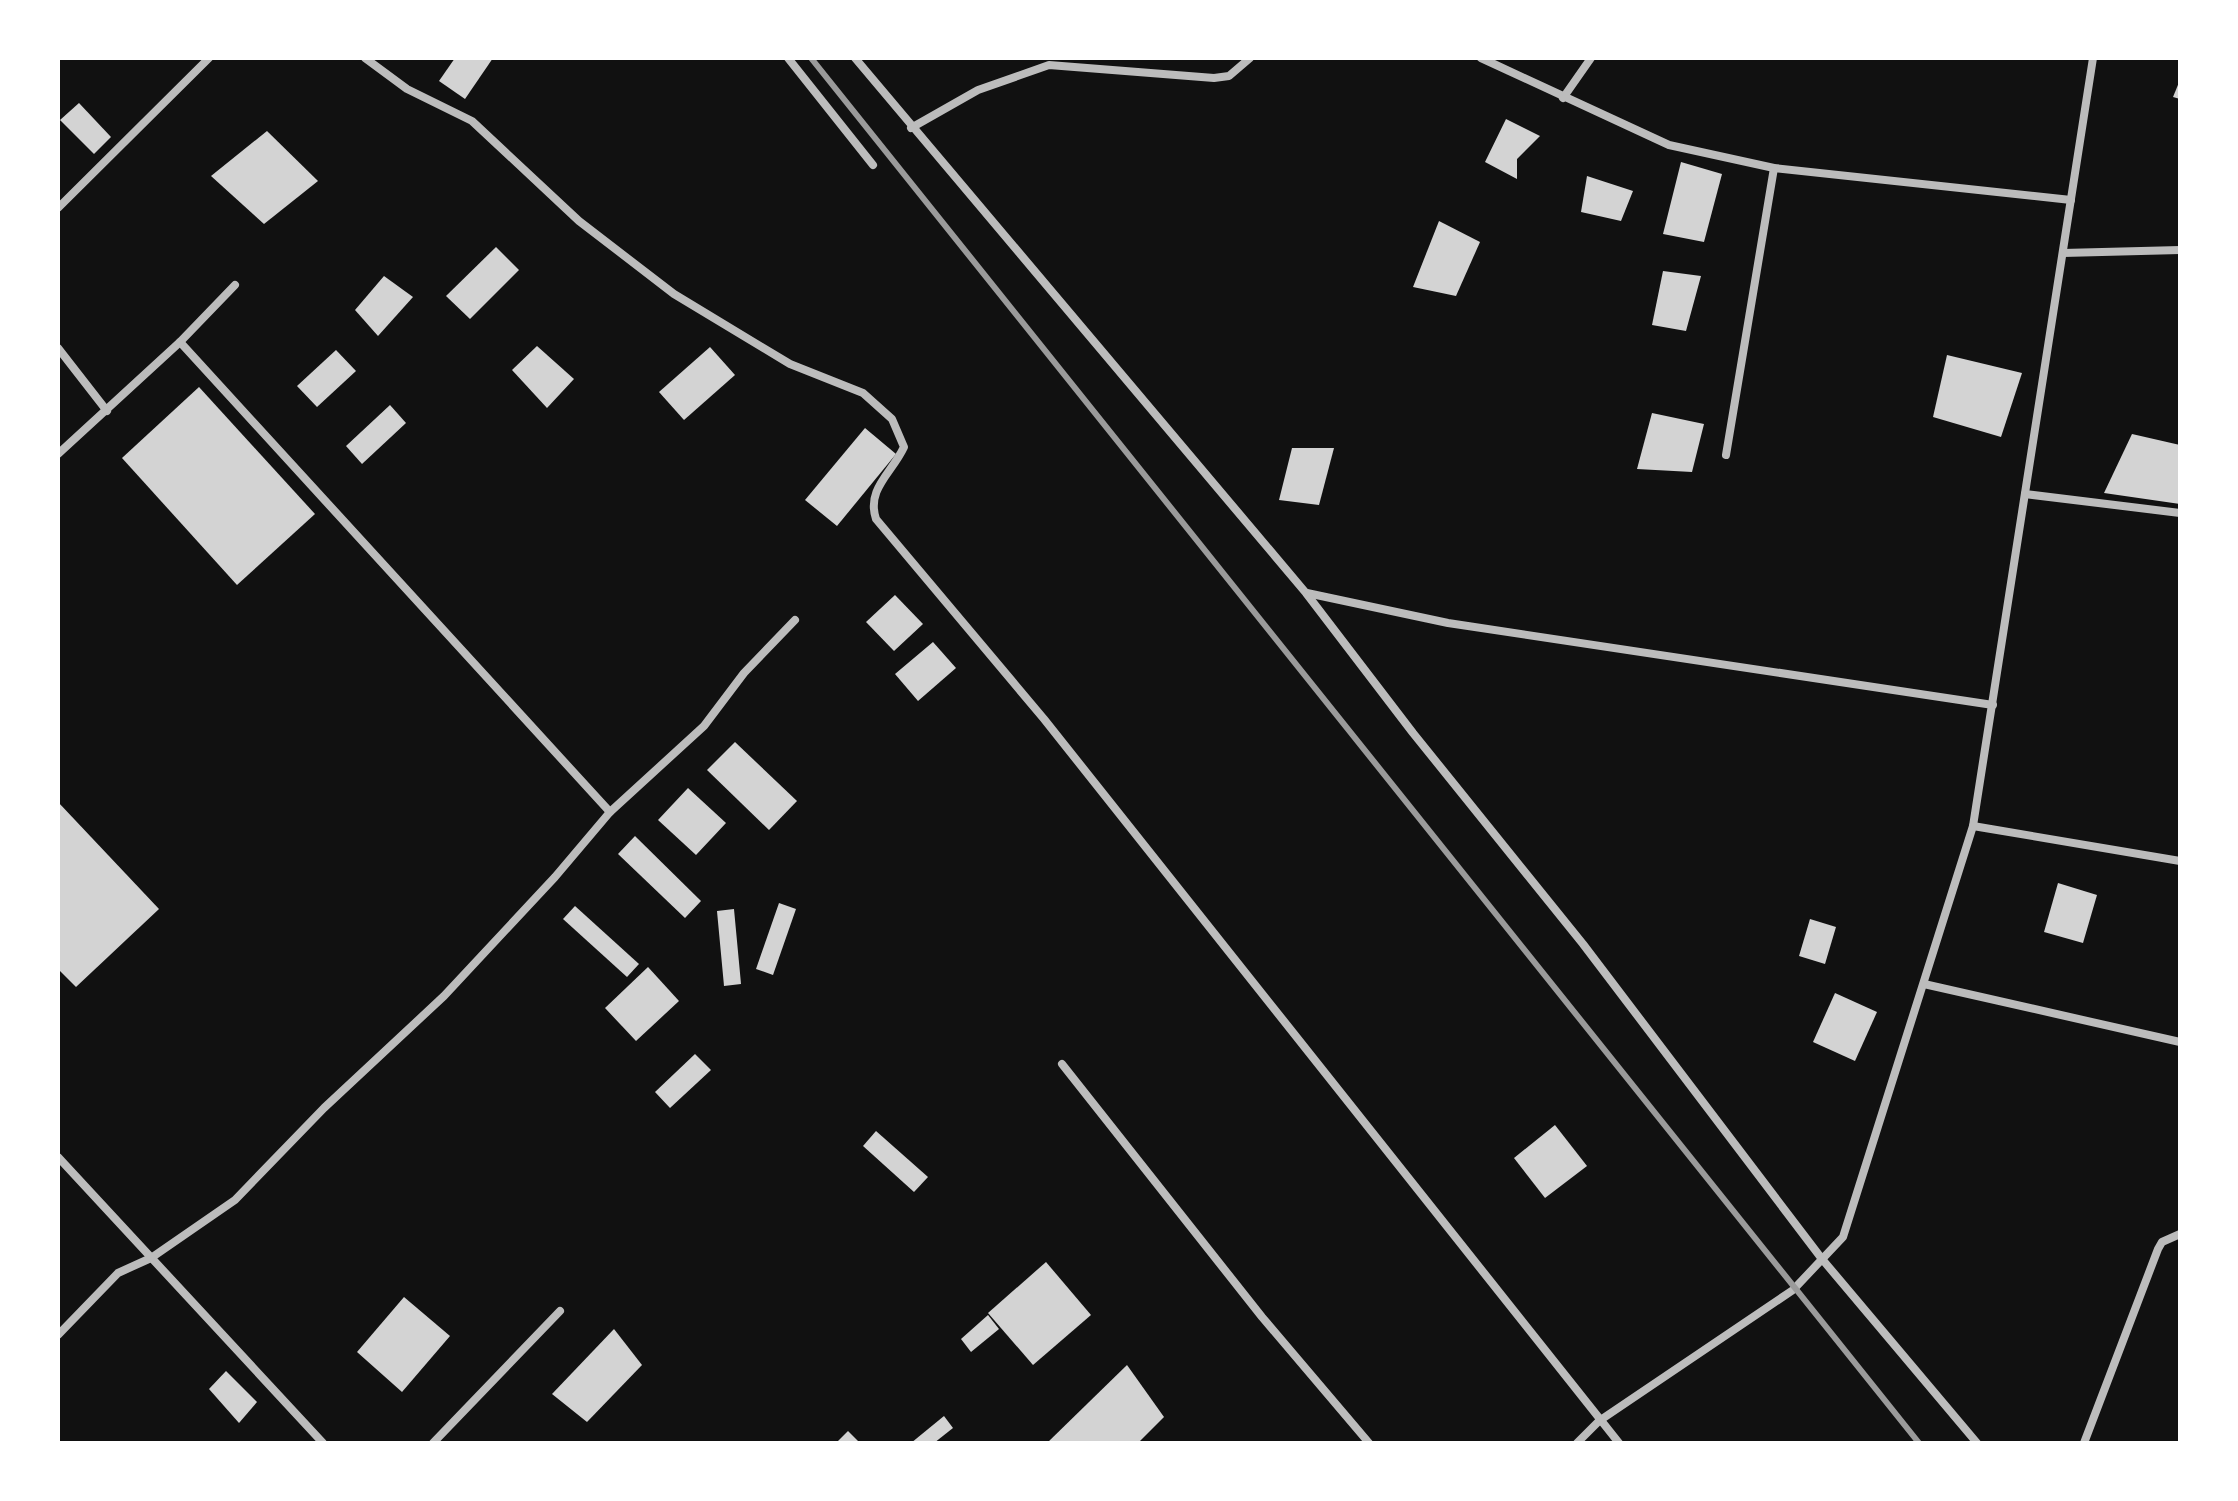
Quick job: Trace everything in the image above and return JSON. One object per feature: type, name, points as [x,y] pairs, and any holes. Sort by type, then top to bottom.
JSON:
[{"type":"street","points":[[58,208],[209,58]]},
{"type":"street","points":[[365,58],[407,89],[472,121],[579,221],[674,294],[777,357],[863,393],[892,419],[904,447],[875,491],[871,504],[876,519],[1044,719],[1619,1443]]},
{"type":"street","points":[[788,58],[873,165]]},
{"type":"street","points":[[855,58],[1306,593],[1413,733],[1583,944],[1822,1259],[1977,1443]]},
{"type":"street","points":[[911,128],[978,90],[1049,65],[1214,78],[1229,76],[1250,58]]},
{"type":"street","points":[[1481,58],[1669,145],[1774,168],[2071,200]]},
{"type":"street","points":[[1563,98],[1591,58]]},
{"type":"street","points":[[1577,1443],[1599,1421],[1793,1290],[1843,1237],[1973,826],[2093,58]]},
{"type":"street","points":[[1726,455],[1774,168]]},
{"type":"street","points":[[2063,253],[2180,250]]},
{"type":"street","points":[[58,454],[180,342],[235,285]]},
{"type":"street","points":[[180,342],[610,812]]},
{"type":"street","points":[[58,348],[107,411]]},
{"type":"street","points":[[2025,494],[2180,513]]},
{"type":"street","points":[[1306,593],[1448,623],[1993,705]]},
{"type":"street","points":[[58,1335],[118,1273],[151,1258],[235,1200],[324,1108],[465,974],[610,812],[704,726],[744,673],[795,620]]},
{"type":"street","points":[[1973,826],[2180,861]]},
{"type":"street","points":[[1924,984],[2180,1042]]},
{"type":"street","points":[[1062,1064],[1232,1281],[1369,1443]]},
{"type":"street","points":[[58,1157],[323,1443]]},
{"type":"street","points":[[2084,1443],[2158,1249],[2162,1242],[2180,1234]]},
{"type":"street","points":[[433,1443],[560,1311]]},
{"type":"building","points":[[455,58],[493,58],[465,99],[439,81]]},
{"type":"building","points":[[2180,80],[2180,99],[2173,97]]},
{"type":"building","points":[[79,103],[111,137],[94,154],[60,120]]},
{"type":"building","points":[[1506,119],[1540,136],[1517,159],[1517,179],[1485,162]]},
{"type":"building","points":[[267,131],[318,181],[264,224],[211,176]]},
{"type":"building","points":[[1681,162],[1722,174],[1704,242],[1663,234]]},
{"type":"building","points":[[1587,176],[1633,191],[1621,221],[1581,212]]},
{"type":"building","points":[[1439,221],[1480,242],[1456,296],[1413,287]]},
{"type":"building","points":[[496,247],[519,270],[470,319],[446,296]]},
{"type":"building","points":[[1663,271],[1701,276],[1686,331],[1652,325]]},
{"type":"building","points":[[384,276],[413,297],[378,336],[355,310]]},
{"type":"building","points":[[537,346],[574,379],[547,408],[512,370]]},
{"type":"building","points":[[710,347],[735,375],[684,420],[659,392]]},
{"type":"building","points":[[336,350],[356,371],[317,407],[297,386]]},
{"type":"building","points":[[1947,355],[2022,373],[2001,437],[1933,417]]},
{"type":"building","points":[[199,387],[315,514],[237,585],[122,458]]},
{"type":"building","points":[[390,405],[406,423],[362,464],[346,446]]},
{"type":"building","points":[[1652,413],[1704,424],[1692,472],[1637,469]]},
{"type":"building","points":[[865,428],[896,454],[837,526],[805,500]]},
{"type":"building","points":[[2132,434],[2180,445],[2180,504],[2104,493]]},
{"type":"building","points":[[1292,448],[1334,448],[1319,505],[1279,500]]},
{"type":"building","points":[[895,595],[923,624],[894,651],[866,622]]},
{"type":"building","points":[[933,642],[956,668],[918,701],[895,674]]},
{"type":"building","points":[[735,742],[797,801],[769,830],[707,770]]},
{"type":"building","points":[[688,788],[726,823],[696,855],[658,820]]},
{"type":"building","points":[[58,802],[159,909],[76,987],[58,969]]},
{"type":"building","points":[[635,836],[701,901],[685,918],[618,854]]},
{"type":"building","points":[[2058,883],[2097,895],[2083,943],[2044,932]]},
{"type":"building","points":[[779,903],[796,909],[773,975],[756,969]]},
{"type":"building","points":[[575,906],[639,964],[627,977],[563,919]]},
{"type":"building","points":[[734,909],[741,984],[724,986],[717,911]]},
{"type":"building","points":[[1810,919],[1836,927],[1825,964],[1799,956]]},
{"type":"building","points":[[648,967],[679,1001],[636,1041],[605,1008]]},
{"type":"building","points":[[1835,993],[1877,1012],[1855,1061],[1813,1042]]},
{"type":"building","points":[[695,1054],[711,1070],[670,1108],[655,1092]]},
{"type":"building","points":[[1555,1125],[1587,1166],[1545,1198],[1514,1158]]},
{"type":"building","points":[[876,1131],[928,1177],[914,1192],[863,1146]]},
{"type":"building","points":[[1046,1262],[1091,1315],[1033,1365],[988,1313]]},
{"type":"building","points":[[404,1297],[450,1336],[402,1392],[357,1352]]},
{"type":"building","points":[[988,1315],[999,1329],[971,1352],[961,1339]]},
{"type":"building","points":[[614,1329],[642,1365],[587,1422],[552,1394]]},
{"type":"building","points":[[1127,1365],[1164,1417],[1138,1443],[1047,1443]]},
{"type":"building","points":[[226,1371],[257,1402],[239,1423],[209,1389]]},
{"type":"building","points":[[944,1416],[953,1428],[934,1443],[911,1443]]},
{"type":"building","points":[[848,1431],[860,1443],[836,1443]]},
{"type":"railway","points":[[811,58],[1919,1443]]}]
